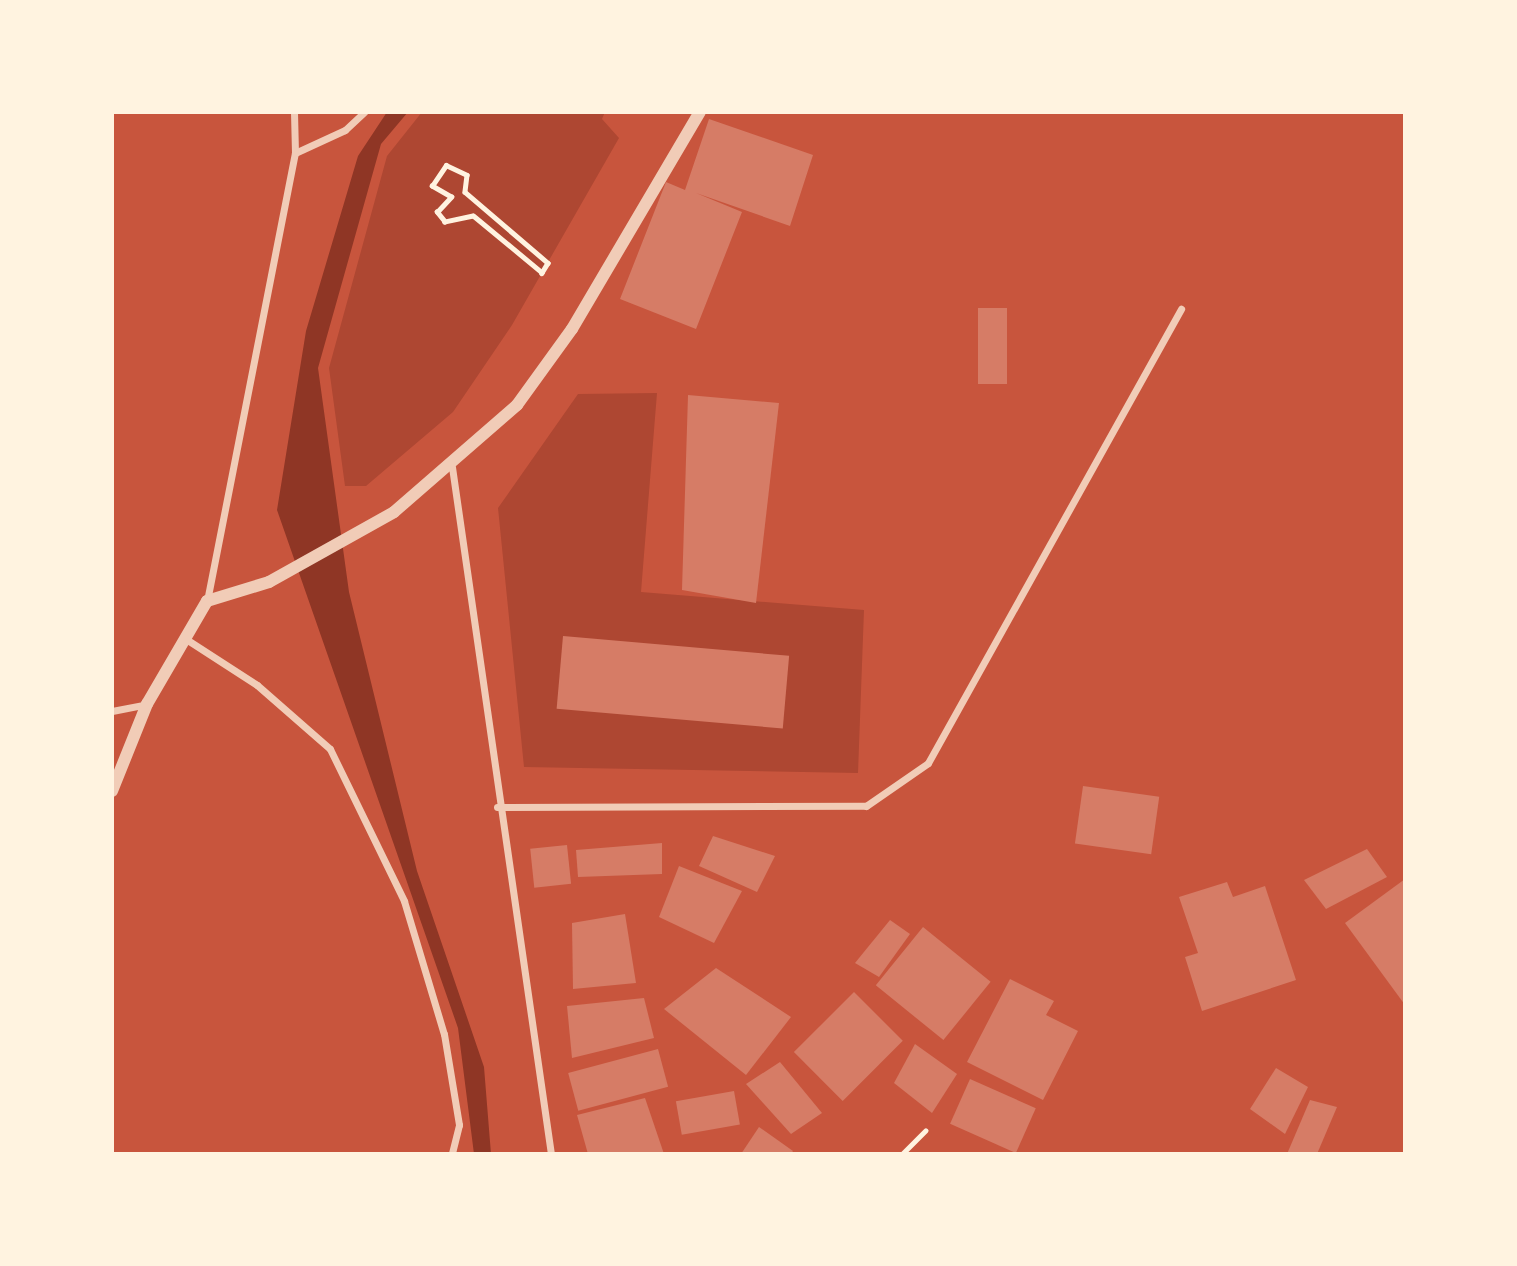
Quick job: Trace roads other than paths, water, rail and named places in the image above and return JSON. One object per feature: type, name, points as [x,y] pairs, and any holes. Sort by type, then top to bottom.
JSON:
[{"type":"street","points":[[112,791],[147,704],[189,641],[207,601],[295,153],[294,112]]},
{"type":"street","points":[[295,153],[345,130],[364,112]]},
{"type":"street","points":[[207,601],[269,582],[394,512],[452,467],[517,405],[572,329],[700,112]]},
{"type":"street","points":[[497,807],[866,806],[928,763],[1181,309]]},
{"type":"street","points":[[452,467],[497,807],[551,1154]]},
{"type":"street","points":[[189,641],[257,685],[330,749],[408,915],[444,1034],[459,1125],[452,1154]]},
{"type":"street","points":[[112,711],[147,704]]}]
